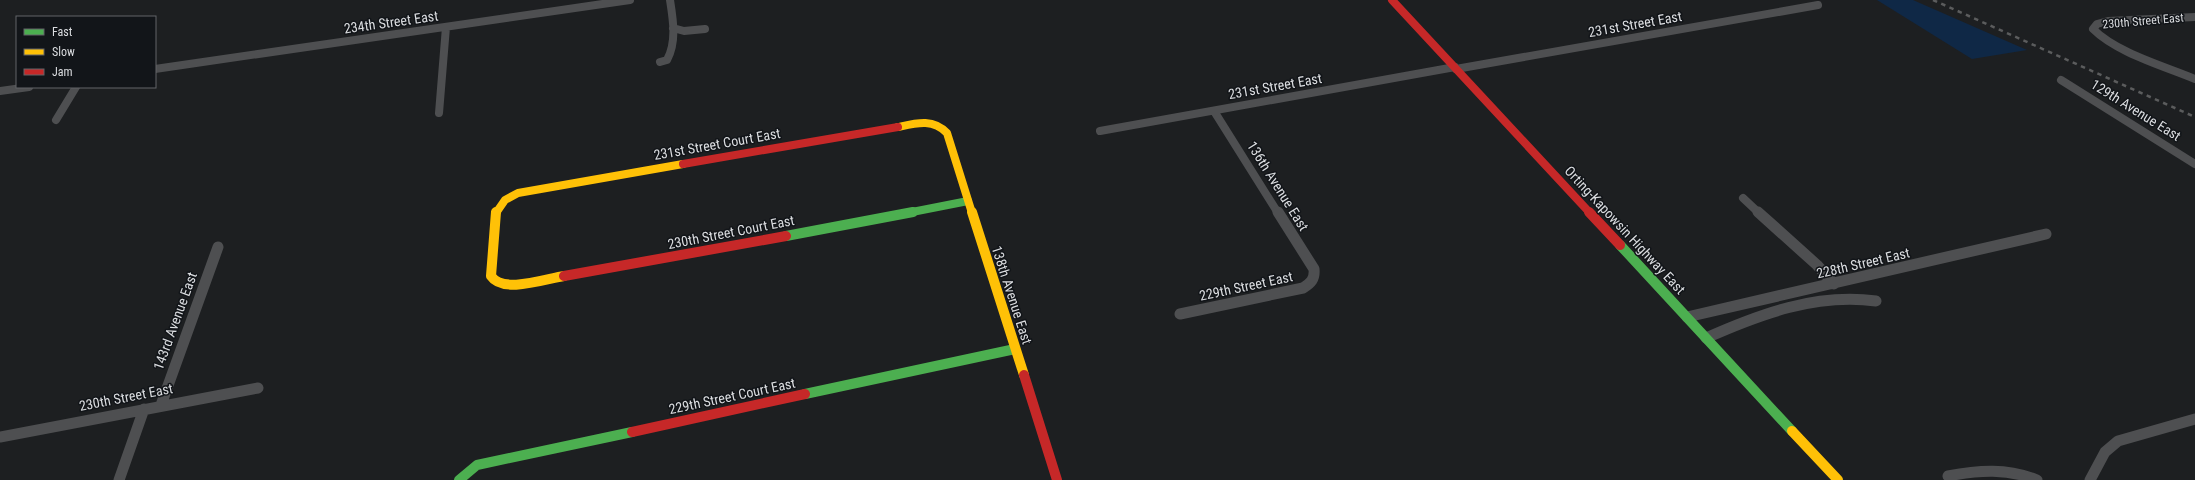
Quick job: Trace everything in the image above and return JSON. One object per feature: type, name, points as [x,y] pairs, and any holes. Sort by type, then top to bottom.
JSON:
[{"type":"street","name":"234th Street East","points":[[156,69],[630,0]]},
{"type":"street","points":[[660,62],[669,58],[672,51],[673,28],[670,0]]},
{"type":"street","name":"Orting-Kapowsin Highway East","points":[[1392,0],[1838,480]]},
{"type":"street","name":"231st Street East","points":[[1100,131],[1818,5]]},
{"type":"street","name":"230th Street East","points":[[2195,17],[2108,22],[2097,24],[2093,29],[2100,36],[2116,45],[2195,79]]},
{"type":"street","points":[[439,113],[446,27]]},
{"type":"street","points":[[673,28],[684,31],[705,29]]},
{"type":"street","name":"129th Avenue East","points":[[2061,80],[2195,164]]},
{"type":"street","points":[[0,91],[22,88]]},
{"type":"street","points":[[56,120],[75,88]]},
{"type":"street","name":"136th Avenue East","points":[[1214,111],[1314,269],[1314,278]]},
{"type":"street","name":"231st Street Court East","points":[[499,285],[494,282],[491,276],[496,211],[505,200],[518,193],[928,122],[934,123]]},
{"type":"street","name":"138th Avenue East","points":[[934,123],[944,128],[947,133],[1057,480]]},
{"type":"street","points":[[1743,198],[1817,265],[1834,284]]},
{"type":"street","name":"230th Street Court East","points":[[499,285],[520,284],[671,258],[968,201]]},
{"type":"street","name":"228th Street East","points":[[1687,317],[2046,234]]},
{"type":"street","name":"143rd Avenue East","points":[[161,405],[218,247]]},
{"type":"street","name":"229th Street East","points":[[1180,314],[1303,288],[1314,278]]},
{"type":"street","points":[[1706,338],[1755,317],[1813,302],[1850,297],[1876,301]]},
{"type":"street","name":"229th Street Court East","points":[[459,480],[477,465],[1015,349]]},
{"type":"street","name":"230th Street East","points":[[0,437],[161,405],[258,388]]},
{"type":"street","points":[[119,480],[144,409]]},
{"type":"street","points":[[2090,480],[2105,452],[2118,441],[2195,419]]},
{"type":"street","points":[[1948,476],[1989,470],[2004,470],[2017,472],[2037,480]]},
{"type":"shaded area","points":[[1877,0],[1913,0],[2027,50],[1972,59]]},
{"type":"railway","points":[[1933,0],[2195,117]]},
{"type":"traffic: fast","points":[[786,236],[968,201]]},
{"type":"traffic: fast","points":[[1620,245],[1792,431]]},
{"type":"traffic: fast","points":[[805,394],[1015,349]]},
{"type":"traffic: fast","points":[[459,480],[477,465],[632,432]]},
{"type":"traffic: slow","points":[[898,127],[924,122],[937,124],[947,133],[1024,375]]},
{"type":"traffic: slow","points":[[564,276],[508,286],[494,280],[491,276],[496,211],[505,200],[518,193],[683,164]]},
{"type":"traffic: slow","points":[[1792,431],[1838,480]]},
{"type":"traffic: jam","points":[[1392,0],[1620,245]]},
{"type":"traffic: jam","points":[[683,164],[898,127]]},
{"type":"traffic: jam","points":[[564,276],[786,236]]},
{"type":"traffic: jam","points":[[1024,375],[1057,480]]},
{"type":"traffic: jam","points":[[632,432],[805,394]]}]
